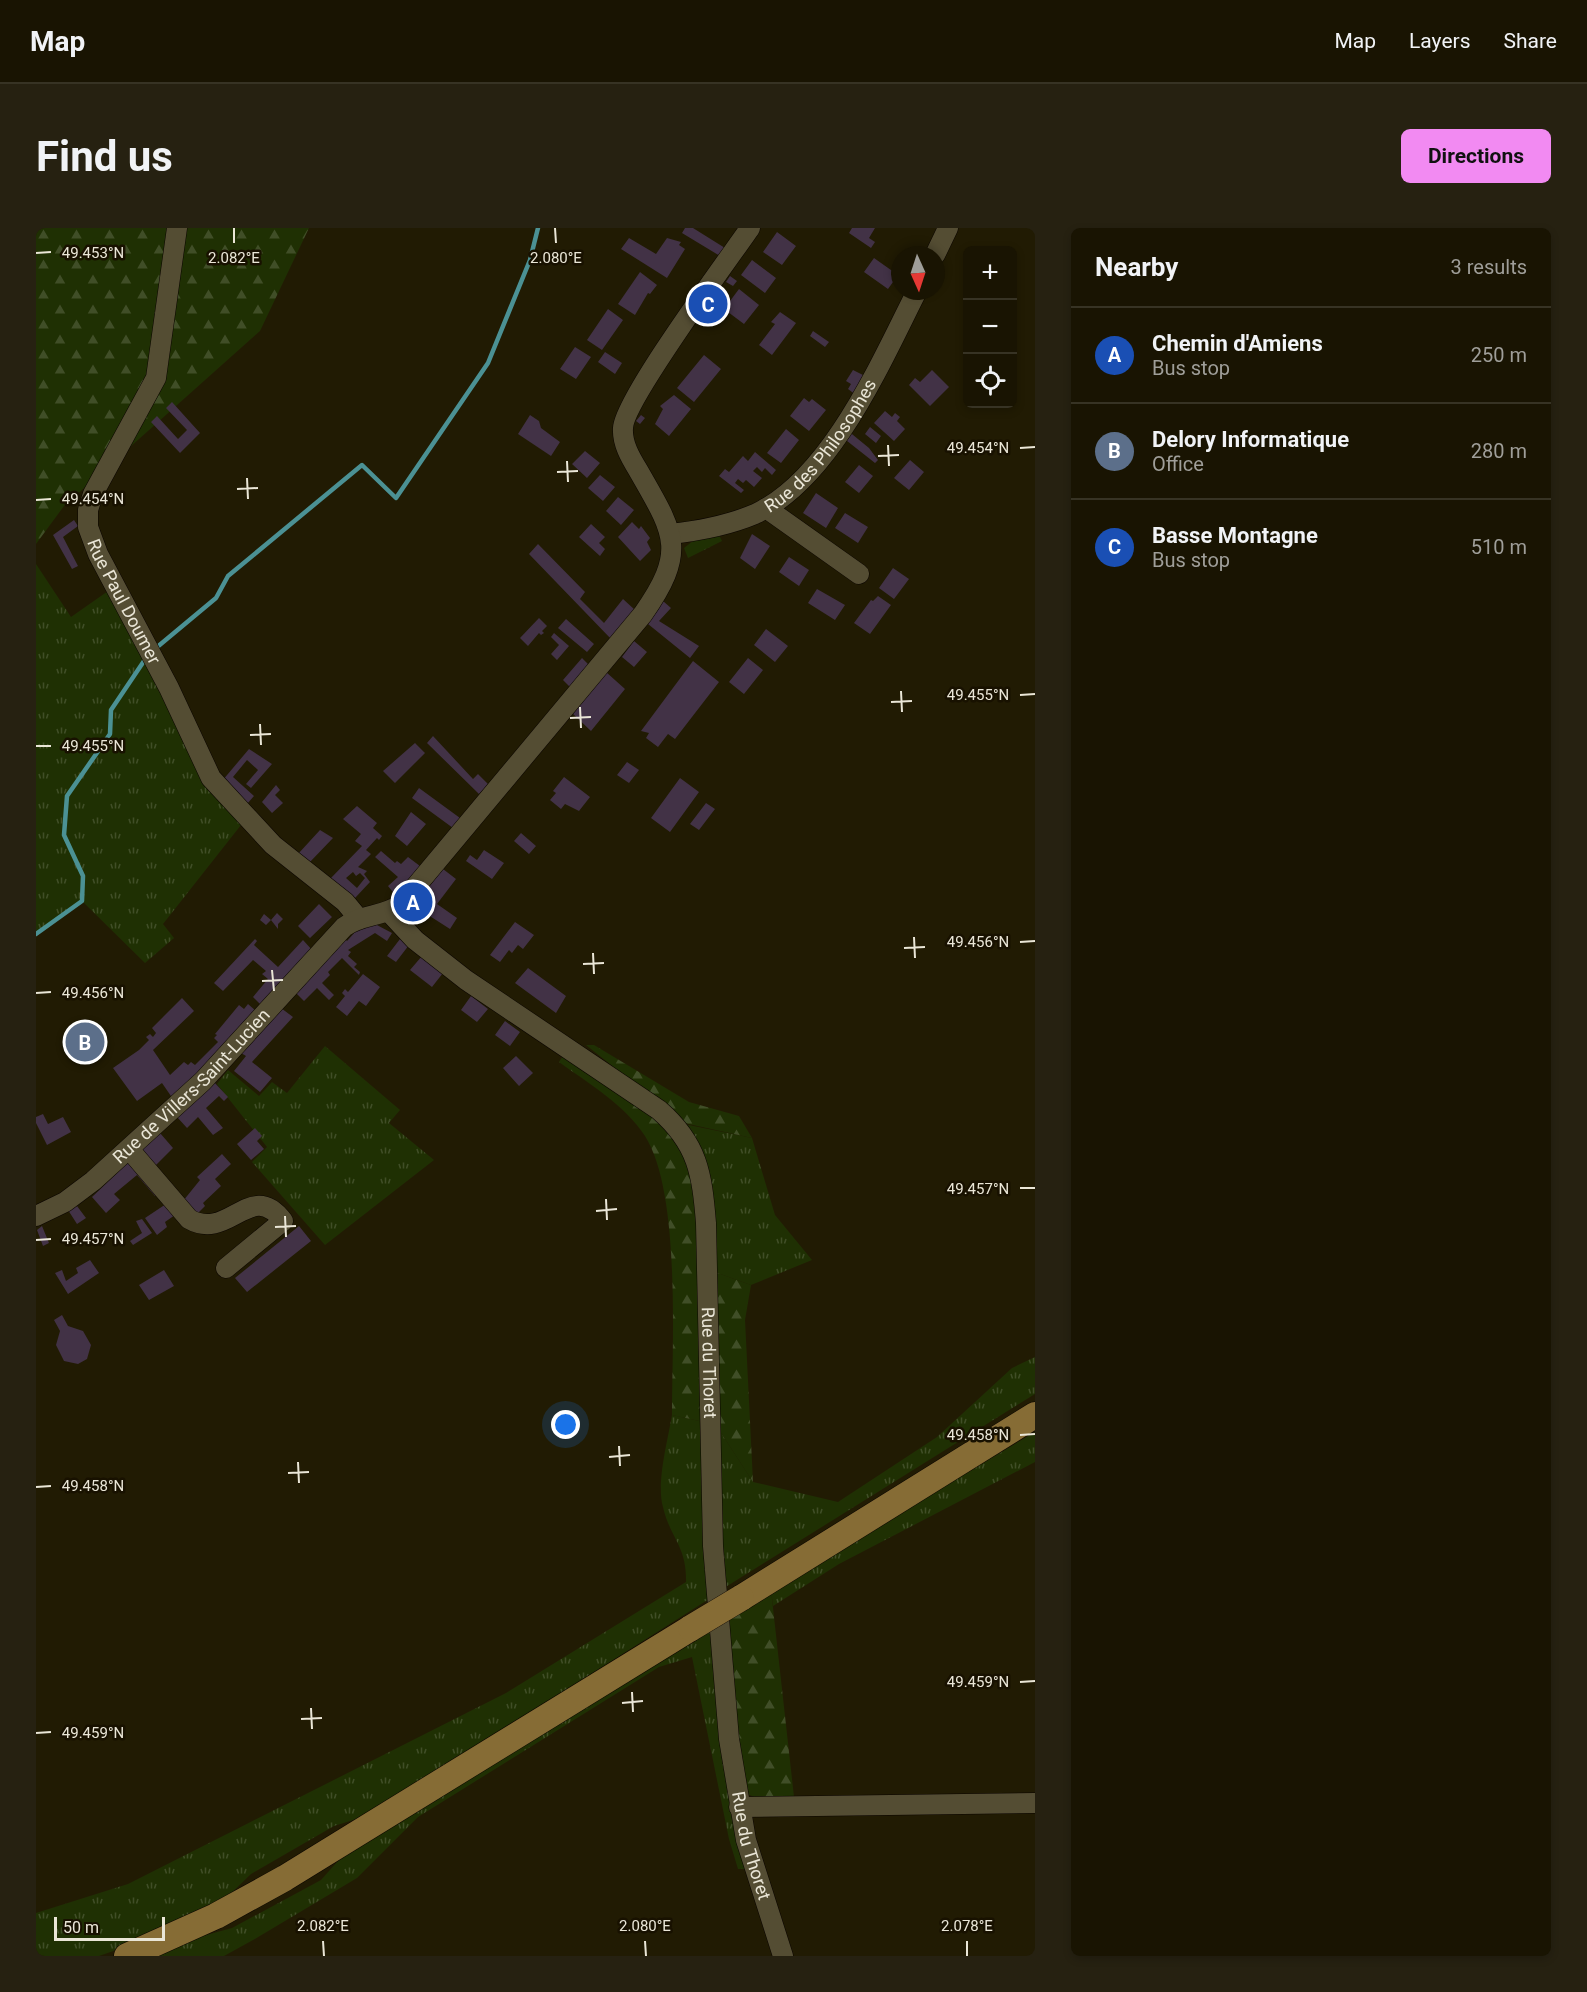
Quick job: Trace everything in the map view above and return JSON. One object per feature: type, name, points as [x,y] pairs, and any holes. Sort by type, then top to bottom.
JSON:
[{"type":"main road","points":[[900,1499],[962,1450],[1035,1400]]},
{"type":"main road","points":[[127,1956],[206,1921],[277,1882],[1035,1415]]},
{"type":"main road","points":[[900,1499],[974,1463],[1035,1428]]},
{"type":"street","name":"Rue Paul Doumer","points":[[177,228],[156,378],[93,494],[88,510],[88,527],[103,565],[169,688],[217,787],[273,844],[345,902],[359,918]]},
{"type":"street","name":"Rue de Villers-Saint-Lucien","points":[[36,1216],[83,1189],[214,1070],[336,934],[359,918],[388,912],[413,891],[643,614],[668,572],[672,554],[670,534],[663,513],[629,455],[623,435],[624,419],[653,370],[750,228]]},
{"type":"street","points":[[939,246],[948,228]]},
{"type":"street","name":"Rue des Philosophes","points":[[670,534],[744,518],[766,508],[795,488],[812,471],[866,390],[912,300]]},
{"type":"street","points":[[766,508],[859,574]]},
{"type":"street","name":"Rue du Thoret","points":[[388,912],[415,940],[466,980],[659,1110],[680,1131],[697,1161],[702,1182],[707,1232],[709,1437],[715,1577],[729,1731],[739,1807],[754,1870],[783,1956]]},
{"type":"street","points":[[129,1149],[189,1218],[198,1224],[219,1222],[259,1204],[269,1206],[277,1212],[283,1221],[226,1268]]},
{"type":"street","points":[[739,1807],[1035,1803]]},
{"type":"green space","points":[[36,228],[309,228],[260,331],[64,506],[36,544]]},
{"type":"green space","points":[[718,533],[722,541],[688,558],[684,548],[693,541]]},
{"type":"green space","points":[[36,564],[71,617],[111,589],[210,791],[241,825],[163,924],[174,938],[145,963],[82,901],[36,934]]},
{"type":"green space","points":[[586,1045],[594,1045],[689,1102],[739,1116],[752,1138],[684,1123]]},
{"type":"green space","points":[[325,1046],[400,1110],[389,1123],[434,1160],[325,1245],[252,1162],[267,1147],[217,1084],[228,1070],[259,1096],[272,1082],[287,1093]]},
{"type":"green space","points":[[566,1051],[650,1111],[685,1148],[694,1179],[701,1286],[704,1422],[672,1415],[672,1270],[664,1194],[656,1161],[645,1136],[627,1114],[559,1062]]},
{"type":"green space","points":[[684,1124],[752,1138],[775,1215],[812,1260],[751,1285],[712,1271]]},
{"type":"green space","points":[[712,1271],[751,1285],[745,1320],[753,1482],[716,1425]]},
{"type":"green space","points":[[1035,1357],[1035,1394],[724,1588],[716,1425],[753,1482],[838,1502],[937,1437],[1012,1368]]},
{"type":"green space","points":[[672,1415],[704,1422],[709,1599],[369,1815],[334,1826],[251,1874],[221,1903],[159,1935],[99,1956],[36,1956],[36,1913],[128,1884],[506,1693],[686,1582],[684,1559],[666,1518],[661,1497],[662,1474]]},
{"type":"green space","points":[[1035,1432],[1035,1462],[839,1564],[773,1606],[771,1590]]},
{"type":"green space","points":[[771,1590],[794,1797],[757,1798],[747,1794],[744,1788],[727,1621]]},
{"type":"green space","points":[[712,1631],[749,1869],[738,1869],[729,1839],[692,1657],[659,1667],[418,1817],[357,1878],[253,1940],[224,1956],[156,1956],[188,1940],[232,1928],[321,1880],[346,1852]]},
{"type":"building","points":[[685,228],[693,228],[725,248],[720,256],[682,233]]},
{"type":"building","points":[[852,228],[875,228],[869,238],[875,242],[871,248],[849,233]]},
{"type":"building","points":[[777,232],[796,246],[782,265],[763,252]]},
{"type":"building","points":[[629,238],[656,254],[667,238],[681,242],[679,245],[685,249],[667,278],[621,249]]},
{"type":"building","points":[[874,258],[891,270],[891,285],[888,289],[864,272]]},
{"type":"building","points":[[752,260],[776,278],[765,293],[741,275]]},
{"type":"building","points":[[640,272],[657,285],[650,294],[648,293],[635,315],[618,304]]},
{"type":"building","points":[[730,276],[737,281],[733,286],[726,282]]},
{"type":"building","points":[[739,289],[759,305],[744,324],[724,309]]},
{"type":"building","points":[[608,309],[623,320],[602,350],[587,340]]},
{"type":"building","points":[[780,312],[796,323],[772,355],[759,345],[775,324],[771,322]]},
{"type":"building","points":[[813,331],[829,342],[825,347],[810,336]]},
{"type":"building","points":[[575,347],[591,357],[576,379],[560,369]]},
{"type":"building","points":[[605,352],[622,363],[615,374],[598,362]]},
{"type":"building","points":[[704,355],[721,369],[694,402],[677,388]]},
{"type":"building","points":[[853,370],[867,377],[856,395],[848,389],[851,384],[846,381]]},
{"type":"building","points":[[932,370],[949,387],[930,406],[909,385],[915,378],[920,382]]},
{"type":"building","points":[[674,395],[691,409],[669,436],[655,424],[663,409],[660,406]]},
{"type":"building","points":[[804,398],[809,402],[812,399],[826,410],[809,431],[790,416]]},
{"type":"building","points":[[172,402],[200,433],[180,453],[151,422],[157,416],[178,439],[187,430],[166,408]]},
{"type":"building","points":[[885,411],[892,417],[895,413],[900,417],[897,421],[905,429],[894,441],[874,423]]},
{"type":"building","points":[[530,415],[539,421],[541,428],[560,442],[551,456],[518,434]]},
{"type":"building","points":[[641,415],[645,418],[640,424],[636,421]]},
{"type":"building","points":[[870,427],[881,436],[876,443],[865,434]]},
{"type":"building","points":[[786,429],[799,440],[781,463],[767,453]]},
{"type":"building","points":[[847,430],[869,448],[878,460],[875,463],[842,437]]},
{"type":"building","points":[[585,451],[600,463],[587,478],[572,464]]},
{"type":"building","points":[[755,452],[776,470],[772,475],[765,468],[762,472],[757,467],[753,471],[762,478],[754,487],[746,480],[743,483],[738,479],[735,483],[744,490],[741,493],[719,476],[725,469],[729,472],[743,456],[748,461]]},
{"type":"building","points":[[910,460],[924,472],[909,490],[894,478]]},
{"type":"building","points":[[859,465],[873,476],[859,493],[845,482]]},
{"type":"building","points":[[600,475],[615,487],[603,501],[588,488]]},
{"type":"building","points":[[816,493],[838,508],[826,528],[803,513]]},
{"type":"building","points":[[618,497],[634,510],[621,525],[606,511]]},
{"type":"building","points":[[845,513],[868,527],[858,543],[835,528]]},
{"type":"building","points":[[74,520],[78,526],[63,537],[78,566],[72,569],[53,535]]},
{"type":"building","points":[[632,522],[639,529],[641,526],[650,538],[647,542],[651,550],[640,561],[618,537]]},
{"type":"building","points":[[591,524],[605,537],[599,543],[605,549],[600,556],[579,537]]},
{"type":"building","points":[[752,534],[770,546],[755,569],[740,558]]},
{"type":"building","points":[[538,544],[585,592],[580,599],[604,623],[623,599],[635,610],[612,640],[529,554]]},
{"type":"building","points":[[789,557],[809,570],[799,586],[779,572]]},
{"type":"building","points":[[893,568],[909,579],[894,599],[879,588]]},
{"type":"building","points":[[817,589],[845,605],[835,620],[808,603]]},
{"type":"building","points":[[878,596],[891,605],[870,634],[854,623],[871,600],[873,601]]},
{"type":"building","points":[[663,601],[671,608],[659,621],[699,646],[690,658],[648,624]]},
{"type":"building","points":[[539,618],[547,626],[542,631],[544,633],[541,635],[539,633],[528,646],[520,638]]},
{"type":"building","points":[[566,619],[594,644],[587,652],[558,628]]},
{"type":"building","points":[[766,629],[788,646],[775,662],[754,645]]},
{"type":"building","points":[[554,633],[569,646],[557,660],[551,654],[559,645],[551,637]]},
{"type":"building","points":[[634,641],[647,652],[634,667],[622,657]]},
{"type":"building","points":[[582,658],[589,665],[570,687],[563,680]]},
{"type":"building","points":[[748,658],[763,670],[744,694],[729,682]]},
{"type":"building","points":[[693,661],[719,682],[675,739],[668,734],[658,747],[646,738],[649,733],[641,731]]},
{"type":"building","points":[[606,672],[625,689],[591,731],[571,712]]},
{"type":"building","points":[[433,736],[473,779],[478,774],[488,784],[479,794],[427,743]]},
{"type":"building","points":[[415,743],[425,753],[395,783],[383,771]]},
{"type":"building","points":[[249,749],[272,764],[251,788],[246,784],[258,770],[247,760],[233,777],[254,796],[247,804],[222,781]]},
{"type":"building","points":[[627,762],[639,770],[629,783],[617,775]]},
{"type":"building","points":[[564,777],[590,797],[579,811],[565,804],[561,809],[550,800],[556,793],[553,791]]},
{"type":"building","points":[[680,778],[699,792],[670,832],[651,818]]},
{"type":"building","points":[[276,785],[280,790],[275,795],[283,803],[272,813],[262,802]]},
{"type":"building","points":[[419,788],[460,818],[453,828],[412,798]]},
{"type":"building","points":[[706,803],[715,809],[699,830],[690,824]]},
{"type":"building","points":[[357,806],[377,823],[373,828],[382,836],[366,850],[371,854],[358,867],[367,871],[364,874],[370,882],[355,898],[330,879],[362,846],[355,841],[361,834],[343,819]],"holes":[[[353,872],[356,876],[360,873],[365,878],[357,888],[346,878]]]},
{"type":"building","points":[[411,812],[426,824],[407,846],[395,836]]},
{"type":"building","points":[[320,830],[333,838],[309,863],[298,854]]},
{"type":"building","points":[[521,833],[536,846],[529,854],[514,841]]},
{"type":"building","points":[[484,850],[504,863],[492,879],[466,861],[470,855],[477,860]]},
{"type":"building","points":[[381,851],[395,863],[397,861],[401,864],[408,857],[420,866],[396,896],[388,886],[398,877],[375,857]]},
{"type":"building","points":[[443,869],[456,879],[437,904],[457,918],[450,929],[414,906]]},
{"type":"building","points":[[319,904],[332,917],[310,938],[298,926]]},
{"type":"building","points":[[277,913],[283,919],[278,924],[278,929],[271,920]]},
{"type":"building","points":[[264,914],[271,920],[266,925],[260,920]]},
{"type":"building","points":[[515,922],[534,935],[523,949],[518,945],[512,953],[509,950],[500,962],[490,955]]},
{"type":"building","points":[[375,924],[392,933],[387,941],[375,933],[348,950],[351,952],[348,956],[357,964],[354,967],[360,972],[359,975],[342,958],[328,972],[330,975],[322,983],[334,995],[329,1000],[317,988],[304,1001],[295,992],[345,939],[347,941],[356,931]]},
{"type":"building","points":[[255,939],[257,941],[254,945],[278,967],[303,940],[313,951],[262,1006],[253,997],[268,979],[262,974],[266,971],[253,960],[223,991],[214,983]]},
{"type":"building","points":[[400,939],[409,945],[396,962],[387,956]]},
{"type":"building","points":[[422,956],[443,973],[432,987],[410,970]]},
{"type":"building","points":[[528,968],[566,996],[556,1013],[515,983]]},
{"type":"building","points":[[363,974],[380,987],[366,1006],[359,1001],[347,1016],[336,1007],[345,996],[342,993],[345,989],[348,992]]},
{"type":"building","points":[[471,996],[488,1009],[477,1022],[461,1010]]},
{"type":"building","points":[[182,998],[194,1011],[153,1050],[170,1075],[184,1062],[188,1065],[191,1062],[195,1065],[218,1042],[214,1038],[217,1035],[215,1034],[239,1005],[244,1009],[248,1004],[257,1012],[173,1099],[162,1083],[137,1101],[113,1068],[139,1050],[149,1040],[146,1037],[150,1034],[153,1037],[156,1033],[152,1028]]},
{"type":"building","points":[[281,1008],[293,1017],[252,1062],[272,1078],[260,1092],[234,1071],[246,1056],[241,1053]]},
{"type":"building","points":[[505,1021],[520,1032],[510,1046],[495,1035]]},
{"type":"building","points":[[91,1025],[103,1040],[81,1057],[70,1043]]},
{"type":"building","points":[[516,1056],[533,1073],[519,1086],[503,1068]]},
{"type":"building","points":[[214,1082],[228,1097],[224,1101],[219,1096],[206,1108],[223,1128],[213,1135],[198,1117],[187,1128],[177,1117]]},
{"type":"building","points":[[43,1114],[48,1124],[63,1117],[71,1132],[47,1145],[36,1123],[36,1117]]},
{"type":"building","points":[[255,1128],[262,1136],[257,1141],[264,1149],[251,1160],[237,1144]]},
{"type":"building","points":[[160,1133],[173,1148],[155,1166],[141,1151]]},
{"type":"building","points":[[222,1154],[231,1164],[215,1179],[221,1186],[203,1203],[205,1206],[196,1215],[183,1201],[200,1180],[197,1177]]},
{"type":"building","points":[[131,1160],[161,1192],[155,1196],[137,1175],[114,1194],[120,1200],[106,1213],[92,1197]]},
{"type":"building","points":[[166,1204],[175,1215],[165,1222],[167,1227],[157,1235],[145,1218]]},
{"type":"building","points":[[77,1206],[86,1218],[77,1224],[68,1210]]},
{"type":"building","points":[[142,1219],[152,1233],[133,1245],[130,1241],[142,1233],[136,1221]]},
{"type":"building","points":[[42,1226],[49,1243],[43,1246],[37,1230]]},
{"type":"building","points":[[299,1226],[311,1241],[247,1292],[235,1278]]},
{"type":"building","points":[[90,1260],[99,1273],[68,1294],[55,1273],[62,1270],[66,1281],[78,1273],[76,1268]]},
{"type":"building","points":[[164,1270],[174,1286],[149,1300],[139,1285]]},
{"type":"building","points":[[62,1315],[68,1326],[83,1331],[91,1345],[87,1359],[78,1364],[64,1361],[56,1345],[60,1331],[54,1320]]},
{"type":"waterway","points":[[156,648],[216,598],[228,576],[362,465],[396,498],[488,363],[530,260],[538,228]]},
{"type":"waterway","points":[[36,934],[82,901],[83,876],[64,835],[67,796],[110,734],[111,710],[146,658]]},
{"type":"place","name":"Basse Montagne","points":[[708,304]]},
{"type":"place","name":"Chemin d'Amiens","points":[[413,902]]},
{"type":"place","name":"Delory Informatique","points":[[85,1042]]}]
